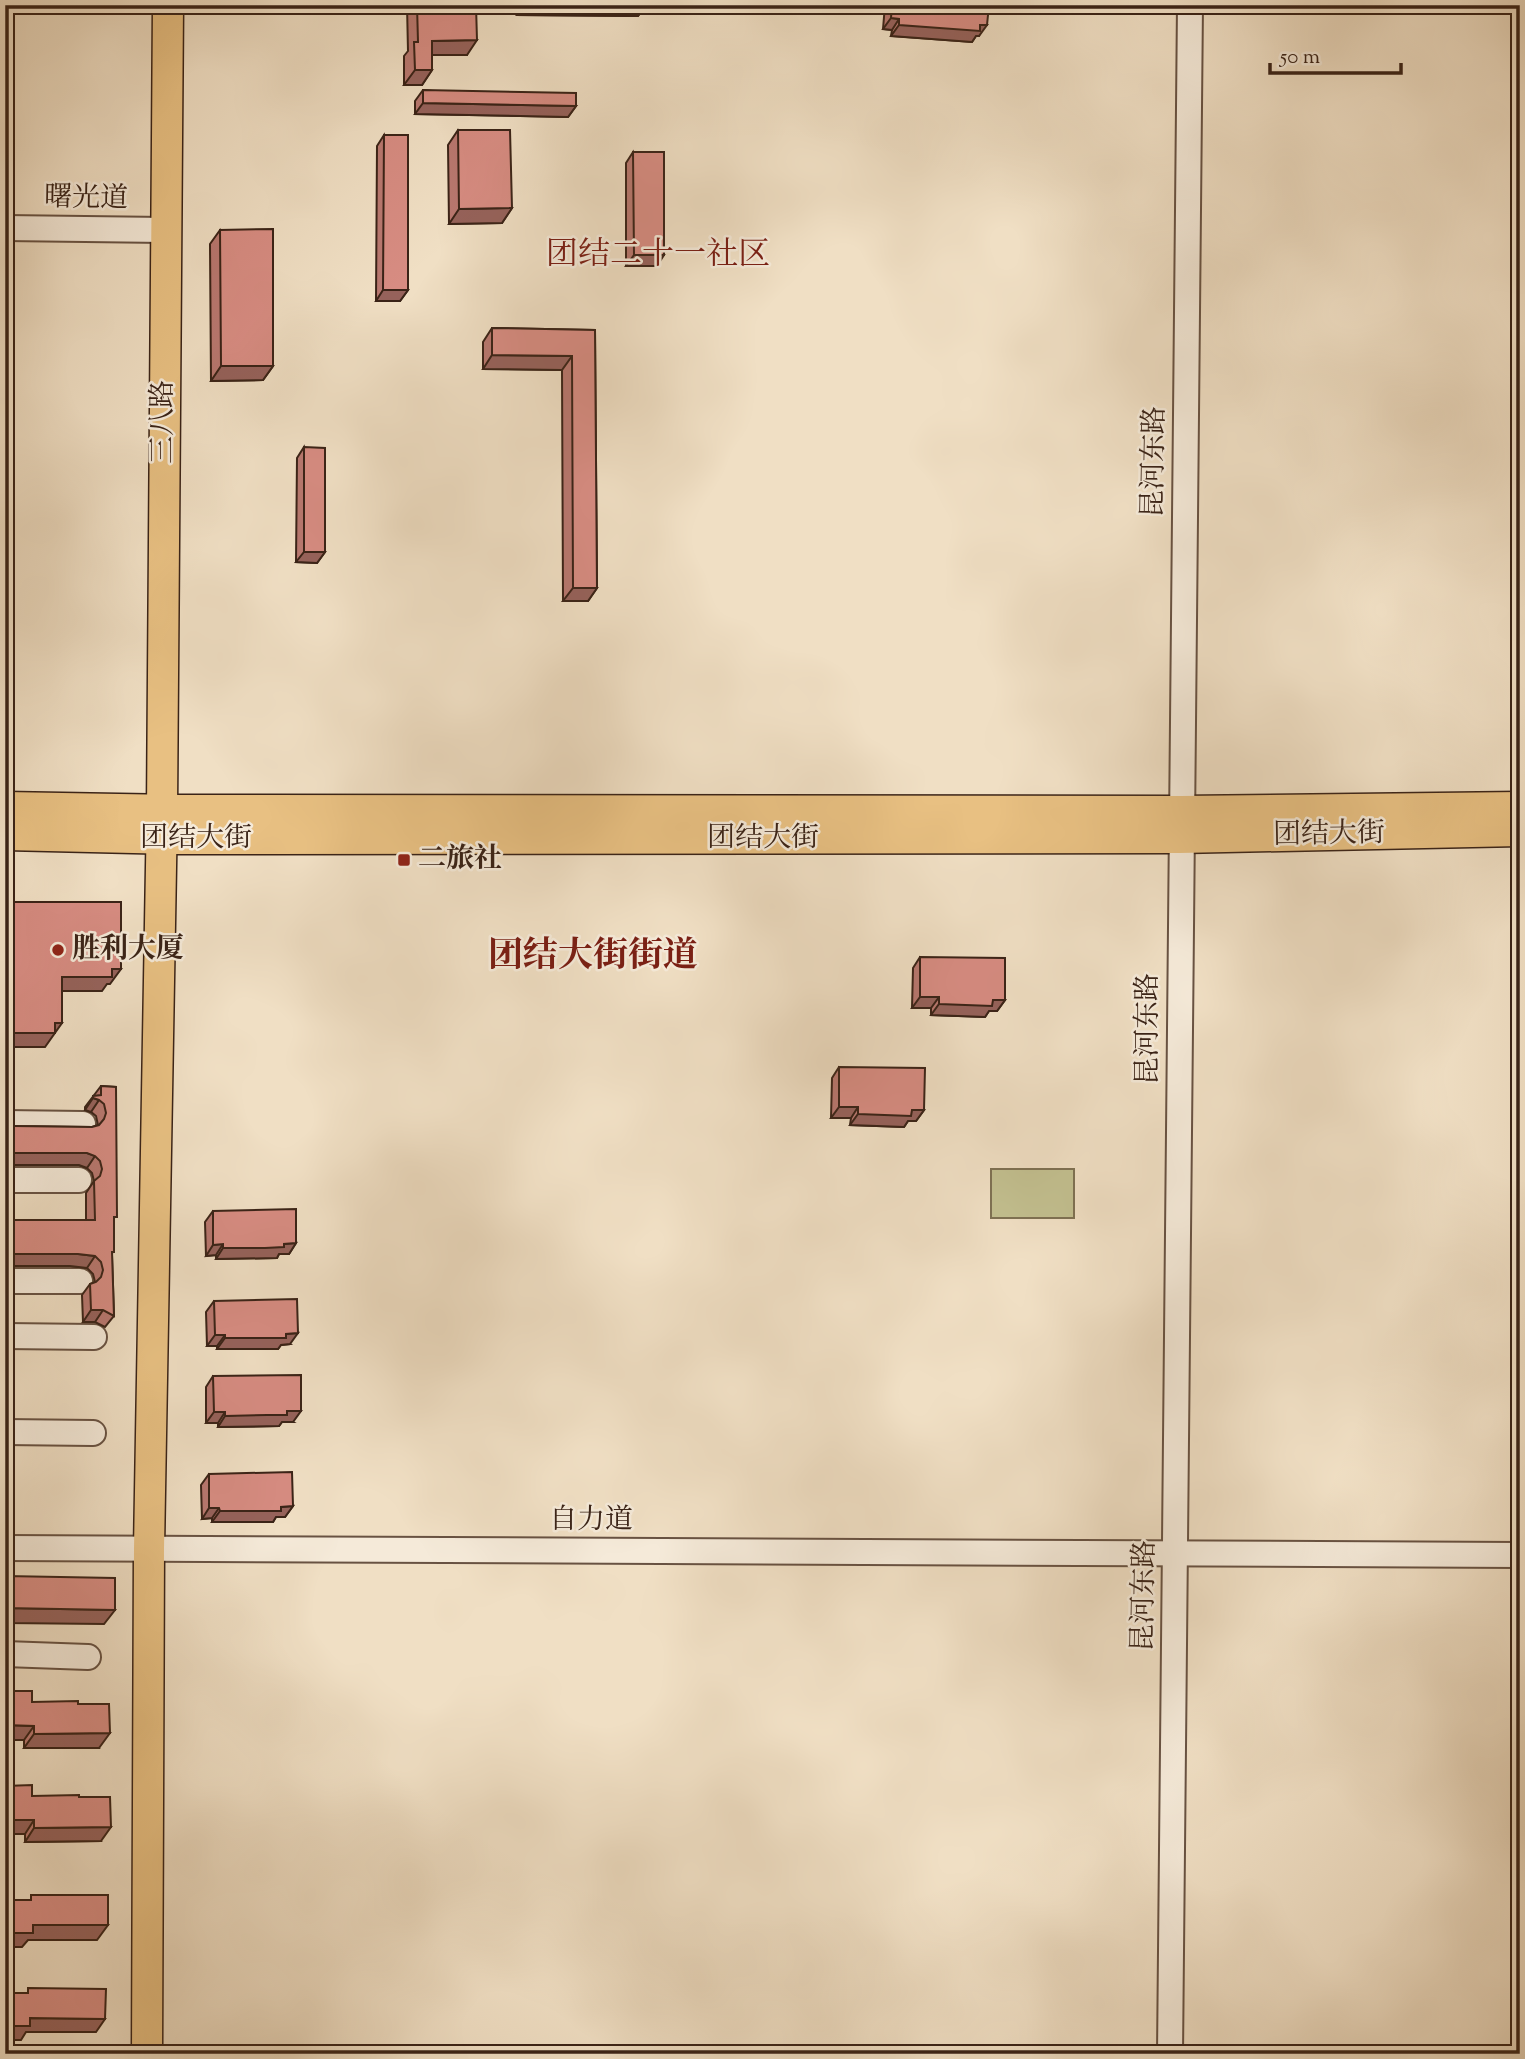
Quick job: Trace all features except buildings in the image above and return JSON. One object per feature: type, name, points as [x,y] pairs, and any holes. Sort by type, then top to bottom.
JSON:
[{"type":"main road","name":"三八路","points":[[147,2054],[149,1549],[162,825],[168,5]]},
{"type":"main road","name":"团结大街","points":[[5,807],[162,825]]},
{"type":"main road","name":"团结大街","points":[[1180,824],[1520,807]]},
{"type":"main road","name":"团结大街","points":[[5,835],[162,825],[1180,824],[1520,831]]},
{"type":"street","name":"昆河东路","points":[[1170,2054],[1190,5]]},
{"type":"street","name":"曙光道","points":[[5,228],[166,230]]},
{"type":"street","points":[[5,1123],[83,1124]]},
{"type":"street","points":[[5,1180],[79,1180]]},
{"type":"street","points":[[5,1281],[80,1281]]},
{"type":"street","points":[[5,1336],[94,1336]]},
{"type":"street","points":[[5,1432],[93,1433]]},
{"type":"street","name":"自力道","points":[[5,1548],[1520,1555]]},
{"type":"street","points":[[5,1654],[88,1657]]},
{"type":"shaded area","points":[[991,1169],[1074,1169],[1074,1218],[991,1218]]},
{"type":"place","name":"二旅社","points":[[404,860]]},
{"type":"place","name":"胜利大厦","points":[[58,950]]},
{"type":"district","name":"团结二十一社区","points":[[658,256]]},
{"type":"district","name":"团结大街街道","points":[[593,957]]}]
